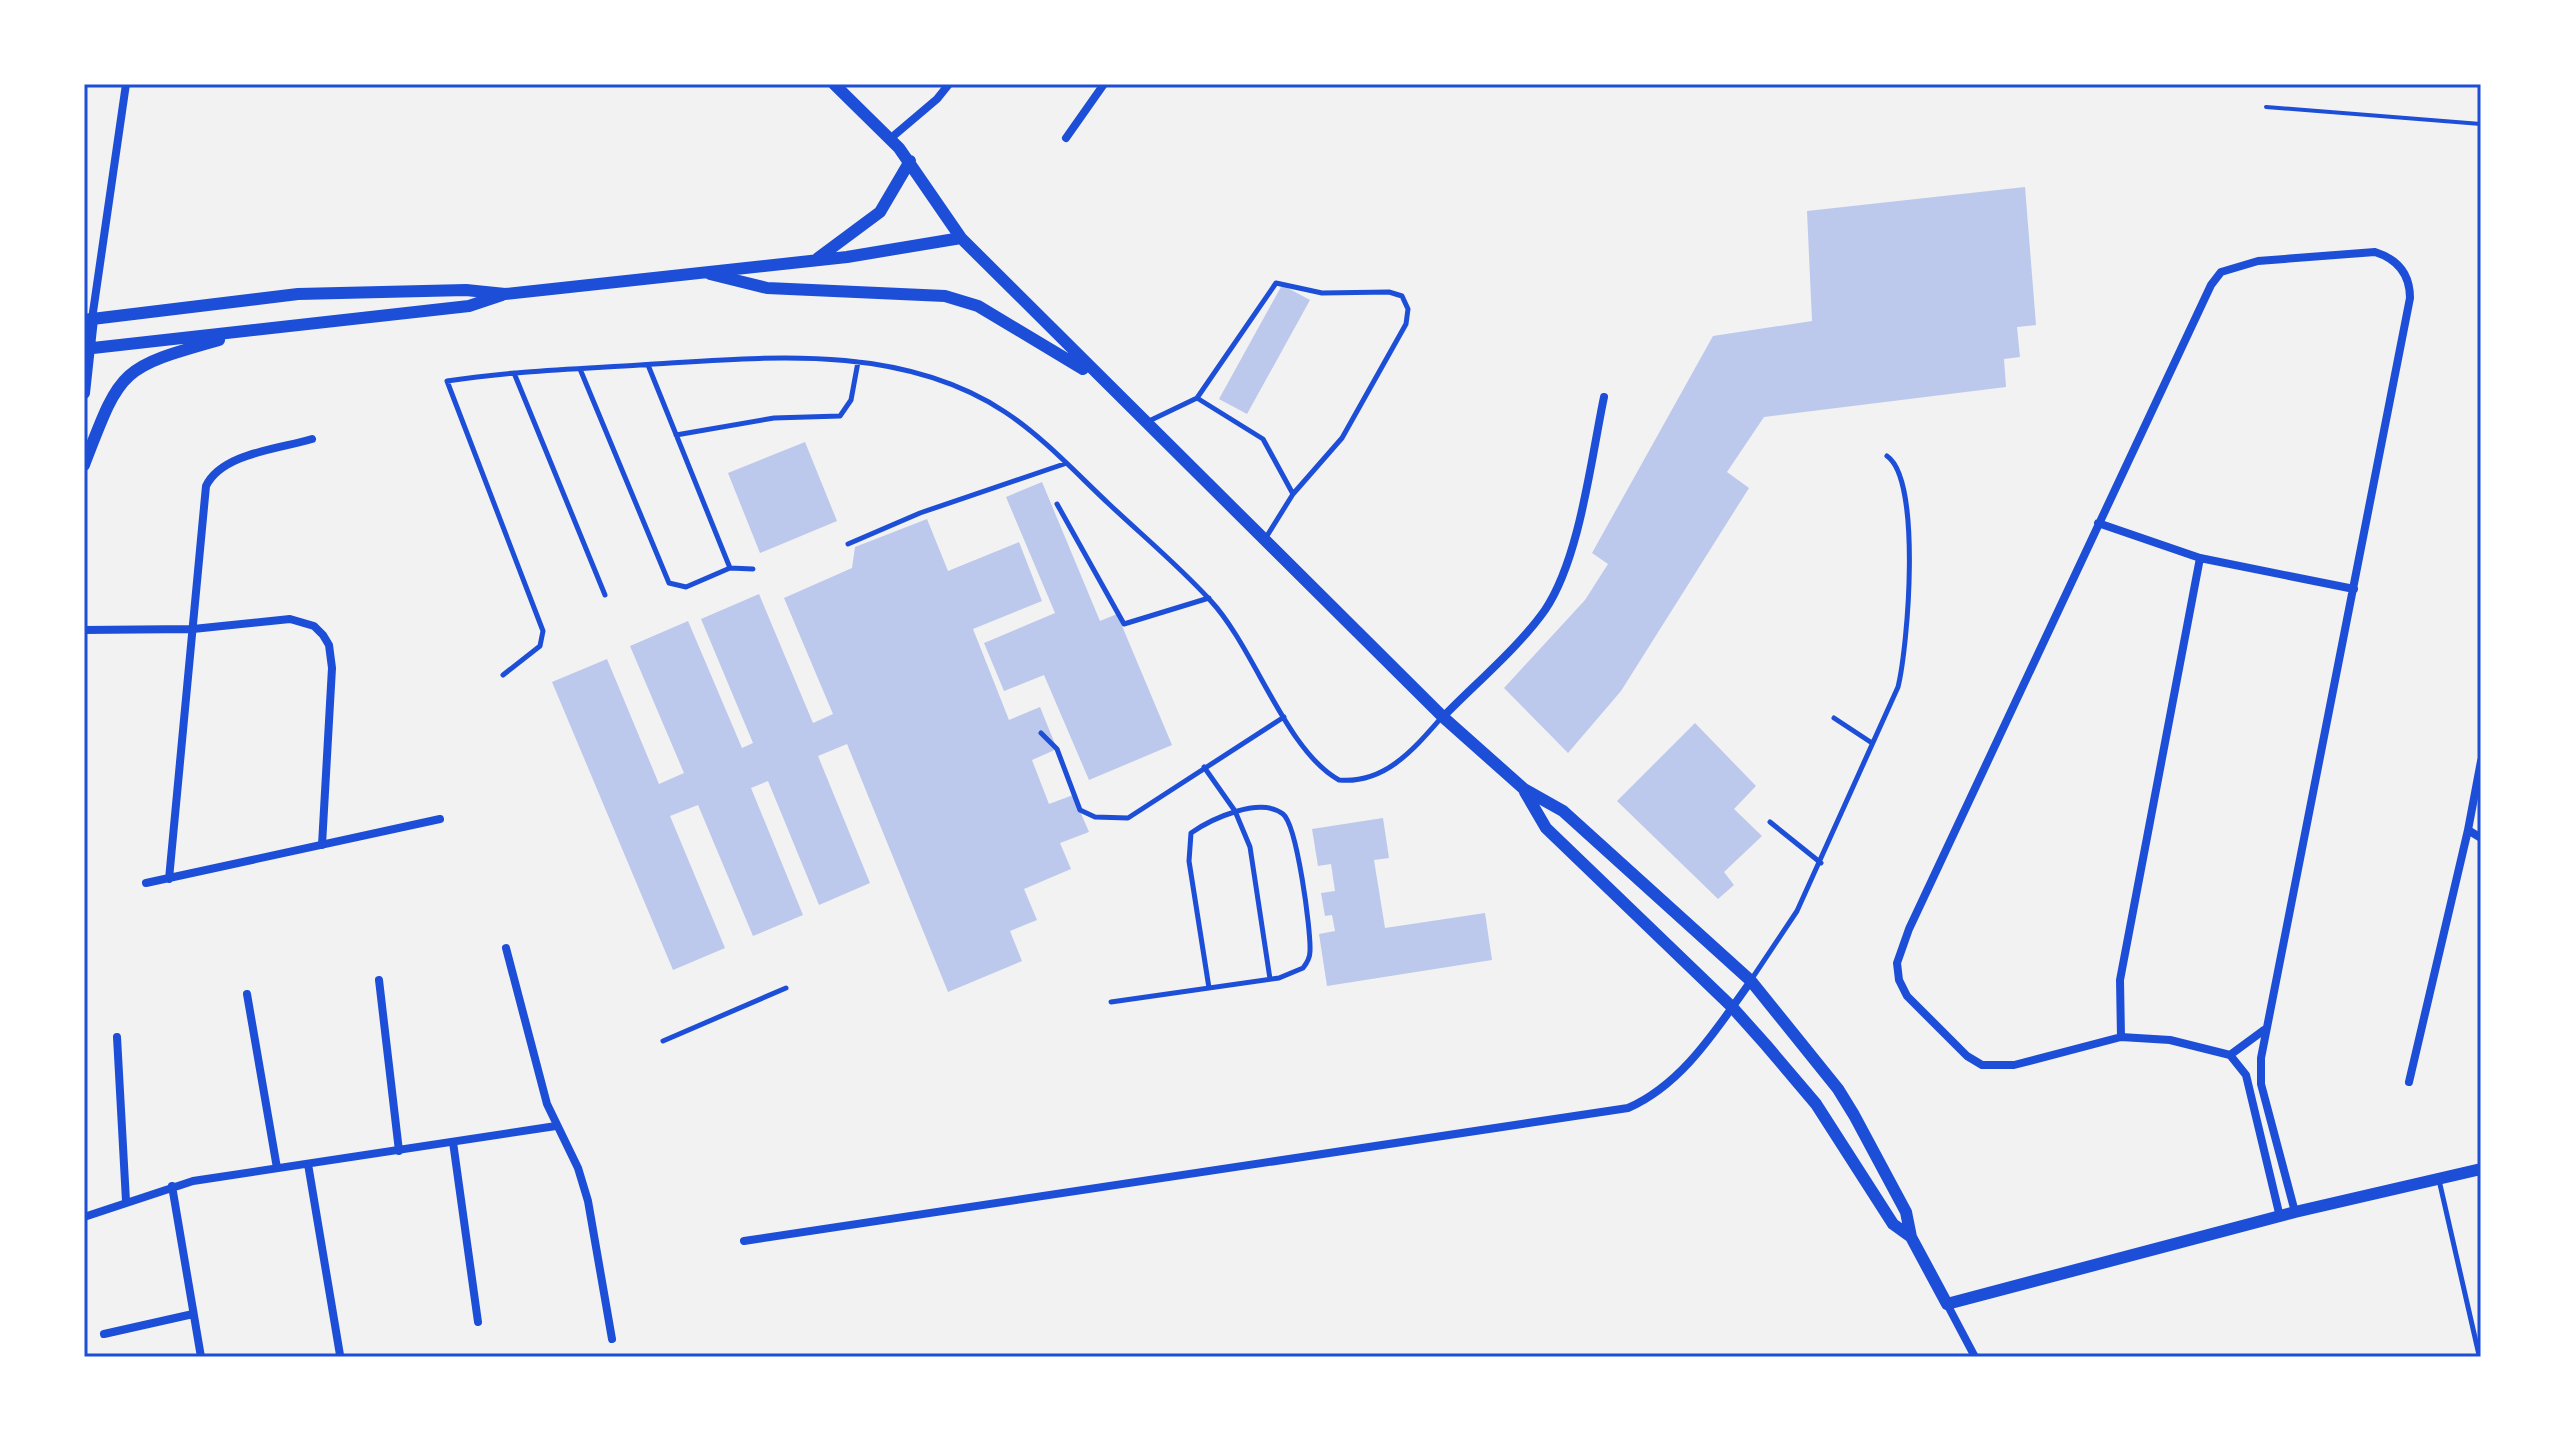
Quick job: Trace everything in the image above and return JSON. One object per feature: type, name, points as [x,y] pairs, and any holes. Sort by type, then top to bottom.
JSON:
[{"type":"street","points":[[84,393],[88,320],[126,84]]},
{"type":"street","points":[[834,84],[891,138],[910,161],[961,238],[1443,717],[1524,789],[1563,811],[1751,981],[1838,1089],[1906,1212],[1911,1237],[1975,1357]]},
{"type":"street","points":[[891,138],[949,84]]},
{"type":"street","points":[[1066,138],[1104,84]]},
{"type":"street","points":[[815,260],[880,212],[910,161]]},
{"type":"street","points":[[88,320],[298,294],[466,290],[505,294],[815,260],[961,238]]},
{"type":"street","points":[[2280,1217],[2246,1075],[2230,1055],[2170,1040],[2121,1037],[2014,1065],[1982,1065],[1967,1056],[1920,1011],[1899,980],[1897,963],[1909,929],[2203,299],[2221,272],[2258,261],[2375,252],[2391,257],[2401,266],[2410,287],[2410,298],[2261,1058],[2261,1084],[2295,1212]]},
{"type":"street","points":[[707,272],[767,288],[945,296],[978,306],[1103,381]]},
{"type":"street","points":[[86,349],[469,306],[505,294]]},
{"type":"street","points":[[84,465],[115,390],[134,370],[164,356],[253,331]]},
{"type":"street","points":[[1443,717],[1544,611],[1560,582],[1604,397]]},
{"type":"street","points":[[169,879],[204,500],[212,475],[234,461],[312,439]]},
{"type":"street","points":[[2098,523],[2200,558],[2354,589]]},
{"type":"street","points":[[2121,1037],[2120,980],[2200,558]]},
{"type":"street","points":[[84,630],[193,629],[290,619],[314,626],[329,645],[332,668],[322,845]]},
{"type":"street","points":[[2409,1082],[2468,830],[2481,761]]},
{"type":"street","points":[[1524,789],[1546,828],[1732,1007],[1816,1104],[1893,1224],[1911,1237]]},
{"type":"street","points":[[146,883],[440,819]]},
{"type":"street","points":[[2468,830],[2481,838]]},
{"type":"street","points":[[506,948],[538,1076],[556,1126],[578,1168],[588,1201],[612,1339]]},
{"type":"street","points":[[379,980],[399,1151]]},
{"type":"street","points":[[744,1241],[1628,1108],[1652,1098],[1669,1084],[1751,981]]},
{"type":"street","points":[[247,994],[277,1168]]},
{"type":"street","points":[[2230,1055],[2257,1038],[2267,1026]]},
{"type":"street","points":[[117,1037],[126,1201]]},
{"type":"street","points":[[84,1217],[172,1186],[556,1126]]},
{"type":"street","points":[[453,1142],[478,1322]]},
{"type":"street","points":[[308,1164],[340,1355]]},
{"type":"street","points":[[1947,1304],[2295,1212],[2481,1169]]},
{"type":"street","points":[[172,1186],[201,1357]]},
{"type":"street","points":[[104,1334],[193,1314]]},
{"type":"lane","points":[[1144,423],[1197,398],[1276,283],[1322,293],[1389,292],[1402,296],[1407,302],[1408,316],[1391,352],[1342,438],[1293,494],[1265,539]]},
{"type":"lane","points":[[503,675],[540,646],[543,631],[447,381],[514,373],[785,356],[858,362],[923,376],[964,391],[1005,412],[1065,463],[1209,598],[1246,646],[1284,717],[1328,774],[1339,780],[1354,782],[1366,779],[1400,761],[1443,717]]},
{"type":"lane","points":[[676,435],[774,418],[840,416],[851,400],[858,362]]},
{"type":"lane","points":[[648,365],[730,568]]},
{"type":"lane","points":[[580,369],[669,583],[695,585],[730,568],[753,569]]},
{"type":"lane","points":[[514,373],[605,595]]},
{"type":"lane","points":[[1197,398],[1263,439],[1293,494]]},
{"type":"lane","points":[[1751,981],[1784,934],[1821,863],[1898,687],[1906,653],[1909,618],[1904,494],[1899,469],[1887,456]]},
{"type":"lane","points":[[848,544],[920,513],[1065,463]]},
{"type":"lane","points":[[1057,504],[1124,624],[1209,598]]},
{"type":"lane","points":[[1041,733],[1057,749],[1080,810],[1095,817],[1128,818],[1284,717]]},
{"type":"lane","points":[[1834,718],[1872,743]]},
{"type":"lane","points":[[1204,767],[1235,811],[1250,847],[1270,979]]},
{"type":"lane","points":[[1111,1002],[1209,988],[1270,979],[1294,974],[1303,968],[1311,952],[1292,828],[1286,816],[1277,810],[1235,811],[1191,833],[1188,846],[1209,988]]},
{"type":"lane","points":[[1770,822],[1821,863]]},
{"type":"lane","points":[[663,1041],[786,988]]},
{"type":"lane","points":[[2438,1179],[2479,1355]]},
{"type":"path","points":[[2266,107],[2481,124]]},
{"type":"building","points":[[2025,187],[2036,325],[2017,327],[2020,357],[2004,359],[2006,387],[1764,417],[1727,472],[1749,488],[1621,691],[1568,753],[1504,688],[1585,600],[1608,564],[1592,553],[1713,336],[1812,321],[1807,211]]},
{"type":"building","points":[[1282,285],[1310,300],[1247,414],[1219,399]]},
{"type":"building","points":[[805,442],[837,521],[760,553],[728,473]]},
{"type":"building","points":[[1042,482],[1100,621],[1117,614],[1172,745],[1089,780],[1044,675],[1004,691],[984,643],[1055,613],[1006,497]]},
{"type":"building","points":[[927,519],[948,571],[1019,542],[1042,601],[973,629],[1009,720],[1040,707],[1057,749],[1032,760],[1049,804],[1073,795],[1089,832],[1060,843],[1071,869],[1024,889],[1037,920],[1010,931],[1022,961],[948,992],[847,744],[818,756],[870,883],[819,905],[768,781],[751,788],[803,915],[753,936],[698,805],[670,816],[725,948],[673,970],[552,682],[607,659],[659,784],[684,773],[630,646],[688,621],[742,748],[753,743],[701,619],[759,594],[813,723],[833,714],[784,598],[852,568],[855,547]]},
{"type":"building","points":[[1695,723],[1756,786],[1734,809],[1762,836],[1724,872],[1734,885],[1718,899],[1617,801]]},
{"type":"building","points":[[1383,818],[1389,858],[1374,860],[1385,928],[1485,913],[1492,960],[1327,986],[1319,934],[1335,931],[1332,915],[1325,916],[1321,893],[1335,891],[1331,864],[1318,866],[1312,829]]}]
